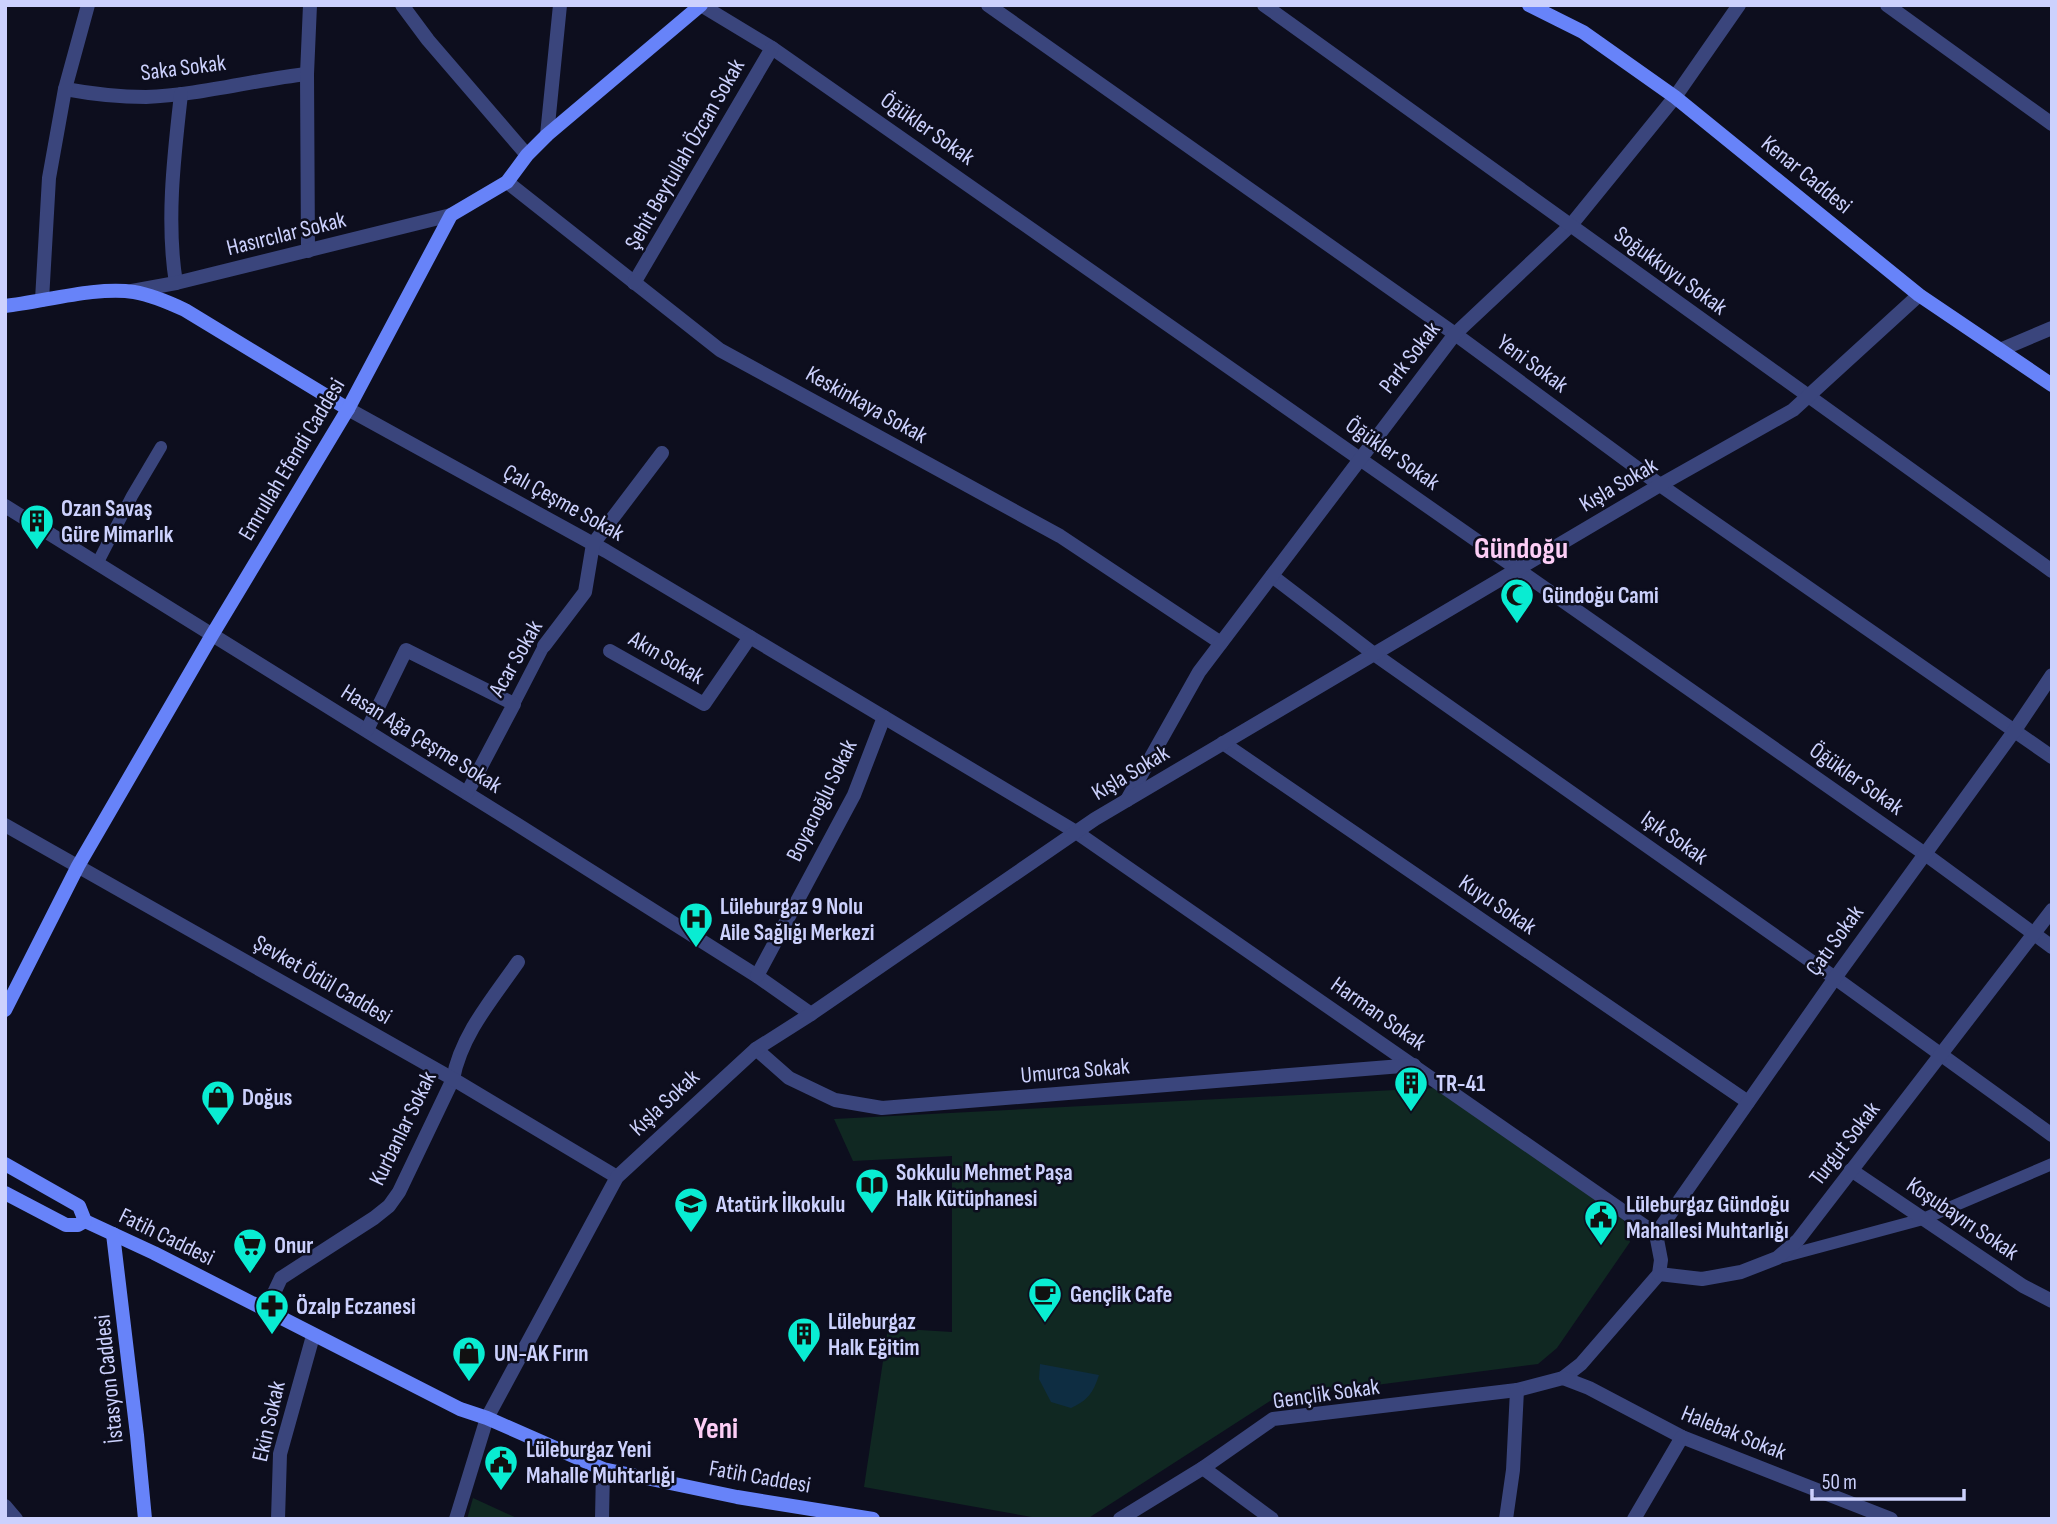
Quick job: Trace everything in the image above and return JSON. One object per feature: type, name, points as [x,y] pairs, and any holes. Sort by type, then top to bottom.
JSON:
[{"type":"main road","points":[[451,215],[507,182],[527,155],[547,135],[701,5]]},
{"type":"main road","name":"Kenar Caddesi","points":[[1529,5],[1583,32],[1675,97],[1919,295],[2052,385]]},
{"type":"main road","name":"Emrullah Efendi Caddesi","points":[[5,1010],[78,866],[212,635],[348,409],[451,215]]},
{"type":"main road","name":"Çalı Çeşme Sokak","points":[[5,306],[98,293],[132,292],[162,299],[185,310],[348,409]]},
{"type":"main road","name":"Fatih Caddesi","points":[[5,1164],[79,1206],[85,1221],[460,1409],[487,1418],[603,1469],[737,1497],[873,1519]]},
{"type":"main road","points":[[5,1193],[66,1225],[78,1225],[85,1221]]},
{"type":"main road","name":"İstasyon Caddesi","points":[[113,1234],[145,1519]]},
{"type":"street","points":[[42,300],[49,178],[65,89],[88,5]]},
{"type":"street","points":[[308,251],[307,74],[310,5]]},
{"type":"street","points":[[402,5],[428,40],[527,155]]},
{"type":"street","points":[[547,135],[560,5]]},
{"type":"street","name":"Öğükler Sokak","points":[[701,5],[772,48],[1361,458],[1925,854],[2052,947]]},
{"type":"street","name":"Yeni Sokak","points":[[988,5],[1455,334],[1660,485],[2052,757]]},
{"type":"street","name":"Soğukkuyu Sokak","points":[[1264,5],[2052,572]]},
{"type":"street","name":"Park Sokak","points":[[1127,800],[1199,672],[1455,334],[1571,225],[1675,97],[1739,5]]},
{"type":"street","points":[[1887,5],[2052,124]]},
{"type":"street","name":"Şehit Beytullah Özcan Sokak","points":[[634,283],[772,48]]},
{"type":"street","name":"Saka Sokak","points":[[65,89],[102,96],[146,97],[307,74]]},
{"type":"street","points":[[176,283],[172,211],[175,141],[181,94]]},
{"type":"street","name":"Keskinkaya Sokak","points":[[507,182],[720,350],[1060,536],[1221,643]]},
{"type":"street","name":"Hasırcılar Sokak","points":[[132,292],[451,215]]},
{"type":"street","name":"Kışla Sokak","points":[[456,1519],[487,1418],[617,1177],[756,1049],[1127,800],[1660,485],[1762,430],[1793,410],[1919,295]]},
{"type":"street","points":[[2000,350],[2052,328]]},
{"type":"street","name":"Çalı Çeşme Sokak","points":[[348,409],[593,544],[1076,832]]},
{"type":"street","points":[[97,564],[161,447]]},
{"type":"street","points":[[593,544],[662,453]]},
{"type":"street","name":"Hasan Ağa Çeşme Sokak","points":[[5,506],[467,793],[757,976],[811,1014]]},
{"type":"street","name":"Acar Sokak","points":[[467,793],[544,646],[585,592],[593,544]]},
{"type":"street","name":"Işık Sokak","points":[[1272,576],[1374,654],[1835,978],[2052,1135]]},
{"type":"street","name":"Akın Sokak","points":[[610,651],[704,705],[750,637]]},
{"type":"street","points":[[367,730],[406,650],[514,704]]},
{"type":"street","name":"Çatı Sokak","points":[[1656,1234],[2052,675]]},
{"type":"street","name":"Boyacıoğlu Sokak","points":[[757,976],[854,795],[884,717]]},
{"type":"street","name":"Kuyu Sokak","points":[[1223,743],[1748,1102]]},
{"type":"street","name":"Şevket Ödül Caddesi","points":[[5,825],[453,1079],[617,1177]]},
{"type":"street","name":"Harman Sokak","points":[[1076,832],[1656,1234]]},
{"type":"street","name":"Turgut Sokak","points":[[1659,1274],[1702,1279],[1741,1272],[1777,1258],[1798,1240],[2052,910]]},
{"type":"street","name":"Kurbanlar Sokak","points":[[265,1312],[281,1278],[389,1206],[399,1192],[453,1079],[466,1039],[518,962]]},
{"type":"street","name":"Umurca Sokak","points":[[756,1049],[789,1078],[835,1100],[882,1108],[1414,1065]]},
{"type":"street","points":[[1777,1258],[1923,1219],[2052,1164]]},
{"type":"street","name":"Koşubayırı Sokak","points":[[1851,1170],[2022,1286],[2052,1301]]},
{"type":"street","points":[[1563,1378],[1581,1364],[1659,1274],[1661,1260],[1656,1234]]},
{"type":"street","name":"Ekin Sokak","points":[[278,1519],[280,1454],[313,1336]]},
{"type":"street","name":"Gençlik Sokak","points":[[1120,1519],[1203,1468],[1273,1419],[1517,1390],[1563,1378]]},
{"type":"street","name":"Halebak Sokak","points":[[1563,1378],[1589,1388],[1682,1437],[1891,1519]]},
{"type":"street","points":[[1506,1519],[1513,1471],[1517,1390]]},
{"type":"street","points":[[1634,1519],[1682,1437]]},
{"type":"street","points":[[1203,1468],[1272,1519]]},
{"type":"street","points":[[602,1519],[603,1469]]},
{"type":"street","points":[[5,1506],[16,1519]]},
{"type":"green space","points":[[1434,1088],[1623,1218],[1630,1242],[1557,1348],[1538,1364],[1270,1401],[1087,1519],[1043,1519],[864,1487],[888,1328],[952,1332],[952,1156],[853,1161],[834,1119]]},
{"type":"green space","points":[[473,1498],[519,1519],[467,1519]]},
{"type":"water","points":[[1040,1364],[1099,1375],[1089,1395],[1071,1408],[1051,1402],[1039,1379]]},
{"type":"place","name":"Ozan Savaş Güre Mimarlık","points":[[37,551]]},
{"type":"place","name":"Gündoğu Cami","points":[[1517,625]]},
{"type":"place","name":"Lüleburgaz 9 Nolu Aile Sağlığı Merkezi","points":[[696,949]]},
{"type":"place","name":"TR-41","points":[[1411,1113]]},
{"type":"place","name":"Doğus","points":[[218,1127]]},
{"type":"place","name":"Sokkulu Mehmet Paşa Halk Kütüphanesi","points":[[872,1215]]},
{"type":"place","name":"Atatürk İlkokulu","points":[[691,1234]]},
{"type":"place","name":"Lüleburgaz Gündoğu Mahallesi Muhtarlığı","points":[[1601,1247]]},
{"type":"place","name":"Onur","points":[[250,1275]]},
{"type":"place","name":"Gençlik Cafe","points":[[1045,1324]]},
{"type":"place","name":"Özalp Eczanesi","points":[[272,1336]]},
{"type":"place","name":"Lüleburgaz Halk Eğitim","points":[[804,1364]]},
{"type":"place","name":"UN-AK Fırın","points":[[469,1383]]},
{"type":"place","name":"Lüleburgaz Yeni Mahalle Muhtarlığı","points":[[501,1492]]},
{"type":"district","name":"Gündoğu","points":[[1521,548]]},
{"type":"district","name":"Yeni","points":[[716,1428]]}]
